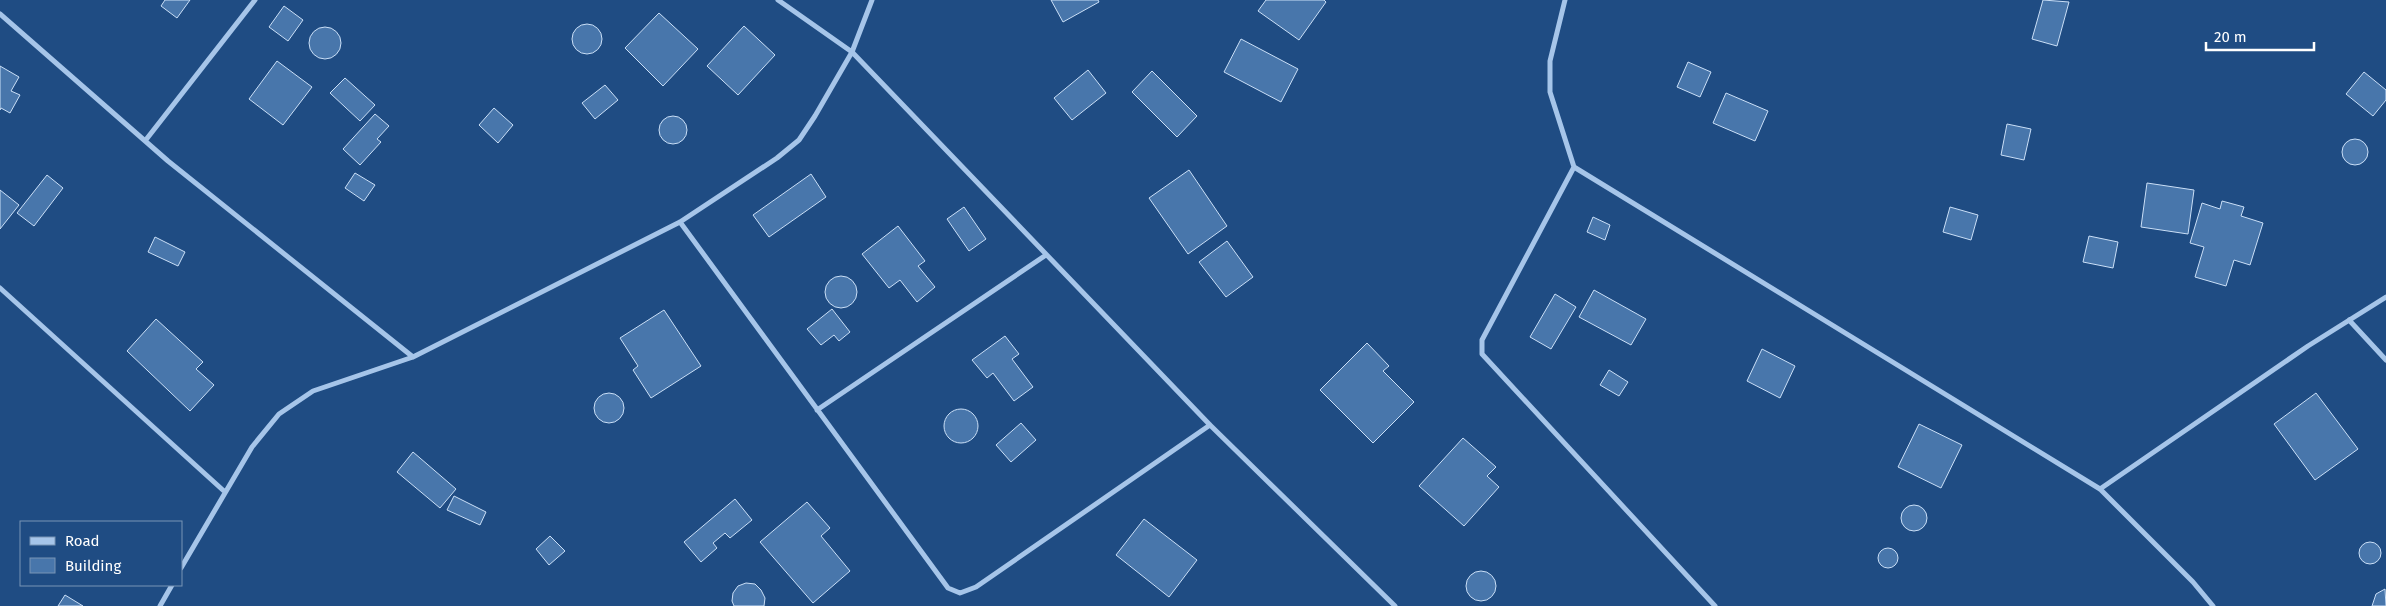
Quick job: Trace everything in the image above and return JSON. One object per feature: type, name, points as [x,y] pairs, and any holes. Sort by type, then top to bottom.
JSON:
[{"type":"street","points":[[145,141],[255,0]]},
{"type":"street","points":[[778,0],[852,52],[1210,426],[1395,606]]},
{"type":"street","points":[[182,566],[252,447],[279,414],[313,391],[413,357],[680,222],[777,158],[799,140],[852,52],[872,0]]},
{"type":"street","points":[[1565,0],[1550,61],[1550,92],[1574,167],[2100,489],[2193,582],[2213,606]]},
{"type":"street","points":[[0,14],[145,141],[413,357]]},
{"type":"street","points":[[1574,167],[1482,340],[1482,354],[1715,606]]},
{"type":"street","points":[[680,222],[948,588],[960,593],[976,587],[1210,426]]},
{"type":"street","points":[[817,410],[1046,254]]},
{"type":"street","points":[[0,288],[224,492]]},
{"type":"street","points":[[2100,489],[2308,346],[2386,297]]},
{"type":"street","points":[[2349,320],[2386,360]]},
{"type":"street","points":[[160,606],[171,586]]},
{"type":"building","points":[[165,0],[190,0],[177,18],[161,6]]},
{"type":"building","points":[[1051,0],[1098,0],[1099,2],[1063,22]]},
{"type":"building","points":[[1266,0],[1324,0],[1326,2],[1299,40],[1258,11]]},
{"type":"building","points":[[2043,0],[2069,2],[2057,46],[2032,39]]},
{"type":"building","points":[[284,6],[303,20],[288,41],[269,27]]},
{"type":"building","points":[[659,13],[698,49],[663,86],[625,48]]},
{"type":"building","points":[[587,24],[598,28],[602,39],[598,50],[587,54],[576,50],[572,39],[576,28]]},
{"type":"building","points":[[744,26],[775,55],[738,95],[707,66]]},
{"type":"building","points":[[325,27],[331,28],[336,32],[340,37],[340,49],[336,54],[331,58],[325,59],[319,58],[314,54],[310,49],[309,43],[310,37],[314,32],[319,28]]},
{"type":"building","points":[[1241,39],[1298,69],[1281,102],[1224,72]]},
{"type":"building","points":[[277,61],[312,87],[283,125],[249,99]]},
{"type":"building","points":[[1688,62],[1711,72],[1700,97],[1677,87]]},
{"type":"building","points":[[0,66],[19,77],[11,91],[20,95],[10,113],[1,108],[0,110]]},
{"type":"building","points":[[1088,70],[1106,93],[1072,120],[1054,98]]},
{"type":"building","points":[[1152,71],[1197,116],[1177,137],[1132,92]]},
{"type":"building","points":[[2364,72],[2386,90],[2386,100],[2373,116],[2346,94]]},
{"type":"building","points":[[345,78],[375,105],[360,121],[330,93]]},
{"type":"building","points":[[605,85],[618,100],[595,119],[582,103]]},
{"type":"building","points":[[1726,93],[1768,111],[1755,141],[1713,123]]},
{"type":"building","points":[[494,108],[513,125],[498,143],[479,125]]},
{"type":"building","points":[[375,114],[389,126],[377,139],[381,142],[360,165],[343,149]]},
{"type":"building","points":[[673,116],[683,120],[687,130],[683,140],[673,144],[663,140],[659,130],[663,120]]},
{"type":"building","points":[[2007,124],[2031,129],[2024,160],[2001,155]]},
{"type":"building","points":[[2355,139],[2364,143],[2368,152],[2364,161],[2355,165],[2346,161],[2342,152],[2346,143]]},
{"type":"building","points":[[1189,170],[1227,226],[1188,254],[1149,198]]},
{"type":"building","points":[[355,173],[375,185],[364,201],[345,188]]},
{"type":"building","points":[[811,174],[826,197],[769,237],[753,215]]},
{"type":"building","points":[[47,175],[63,188],[34,226],[17,213]]},
{"type":"building","points":[[2147,183],[2194,190],[2188,234],[2141,227]]},
{"type":"building","points":[[0,190],[19,205],[0,229]]},
{"type":"building","points":[[2222,201],[2244,207],[2241,216],[2263,223],[2250,265],[2234,260],[2226,286],[2195,277],[2204,247],[2190,243],[2202,203],[2220,209]]},
{"type":"building","points":[[964,207],[986,239],[969,251],[947,219]]},
{"type":"building","points":[[1950,207],[1978,215],[1971,240],[1943,232]]},
{"type":"building","points":[[1593,217],[1610,225],[1605,240],[1587,232]]},
{"type":"building","points":[[898,226],[925,261],[918,266],[935,287],[917,302],[900,280],[889,288],[862,254]]},
{"type":"building","points":[[2089,236],[2118,242],[2113,268],[2083,262]]},
{"type":"building","points":[[155,237],[185,252],[178,266],[148,252]]},
{"type":"building","points":[[1227,241],[1253,277],[1226,297],[1199,262]]},
{"type":"building","points":[[841,276],[847,277],[852,281],[856,286],[856,298],[852,303],[847,307],[841,308],[835,307],[830,303],[826,298],[825,292],[826,286],[830,281],[835,277]]},
{"type":"building","points":[[1594,290],[1646,319],[1631,345],[1579,317]]},
{"type":"building","points":[[1555,294],[1576,307],[1551,349],[1530,337]]},
{"type":"building","points":[[832,309],[850,332],[839,341],[834,335],[821,345],[807,329]]},
{"type":"building","points":[[664,310],[701,366],[651,398],[633,370],[638,366],[620,338]]},
{"type":"building","points":[[156,319],[203,362],[196,369],[214,385],[190,411],[127,351]]},
{"type":"building","points":[[1005,336],[1019,354],[1012,359],[1033,387],[1014,401],[993,373],[987,378],[972,360]]},
{"type":"building","points":[[1367,343],[1389,366],[1383,371],[1414,402],[1373,443],[1320,390]]},
{"type":"building","points":[[1762,349],[1795,366],[1780,398],[1747,381]]},
{"type":"building","points":[[1609,370],[1628,382],[1619,396],[1600,385]]},
{"type":"building","points":[[609,393],[620,397],[624,408],[620,419],[609,423],[598,419],[594,408],[598,397]]},
{"type":"building","points":[[2316,393],[2358,449],[2315,480],[2274,424]]},
{"type":"building","points":[[961,409],[973,414],[978,426],[973,438],[961,443],[949,438],[944,426],[949,414]]},
{"type":"building","points":[[1021,423],[1036,440],[1011,462],[996,445]]},
{"type":"building","points":[[1919,424],[1962,445],[1941,488],[1898,467]]},
{"type":"building","points":[[1463,438],[1496,467],[1487,476],[1499,487],[1464,526],[1419,486]]},
{"type":"building","points":[[413,452],[456,489],[440,508],[397,472]]},
{"type":"building","points":[[454,496],[486,512],[480,525],[447,510]]},
{"type":"building","points":[[735,499],[752,520],[730,538],[725,533],[713,543],[717,548],[701,562],[684,542]]},
{"type":"building","points":[[807,502],[830,528],[821,536],[850,571],[813,603],[760,542]]},
{"type":"building","points":[[1914,505],[1923,509],[1927,518],[1923,527],[1914,531],[1905,527],[1901,518],[1905,509]]},
{"type":"building","points":[[1144,519],[1197,560],[1169,597],[1116,555]]},
{"type":"building","points":[[550,536],[565,551],[549,565],[536,549]]},
{"type":"building","points":[[2370,542],[2378,545],[2381,553],[2378,561],[2370,564],[2362,561],[2359,553],[2362,545]]},
{"type":"building","points":[[1888,548],[1895,551],[1898,558],[1895,565],[1888,568],[1881,565],[1878,558],[1881,551]]},
{"type":"building","points":[[1481,571],[1492,575],[1496,586],[1492,597],[1481,601],[1470,597],[1466,586],[1470,575]]},
{"type":"building","points":[[746,583],[755,584],[761,590],[765,598],[764,606],[734,606],[732,601],[733,593],[738,586]]},
{"type":"building","points":[[2385,589],[2386,606],[2372,606],[2376,594]]},
{"type":"building","points":[[65,595],[83,606],[58,606]]}]
